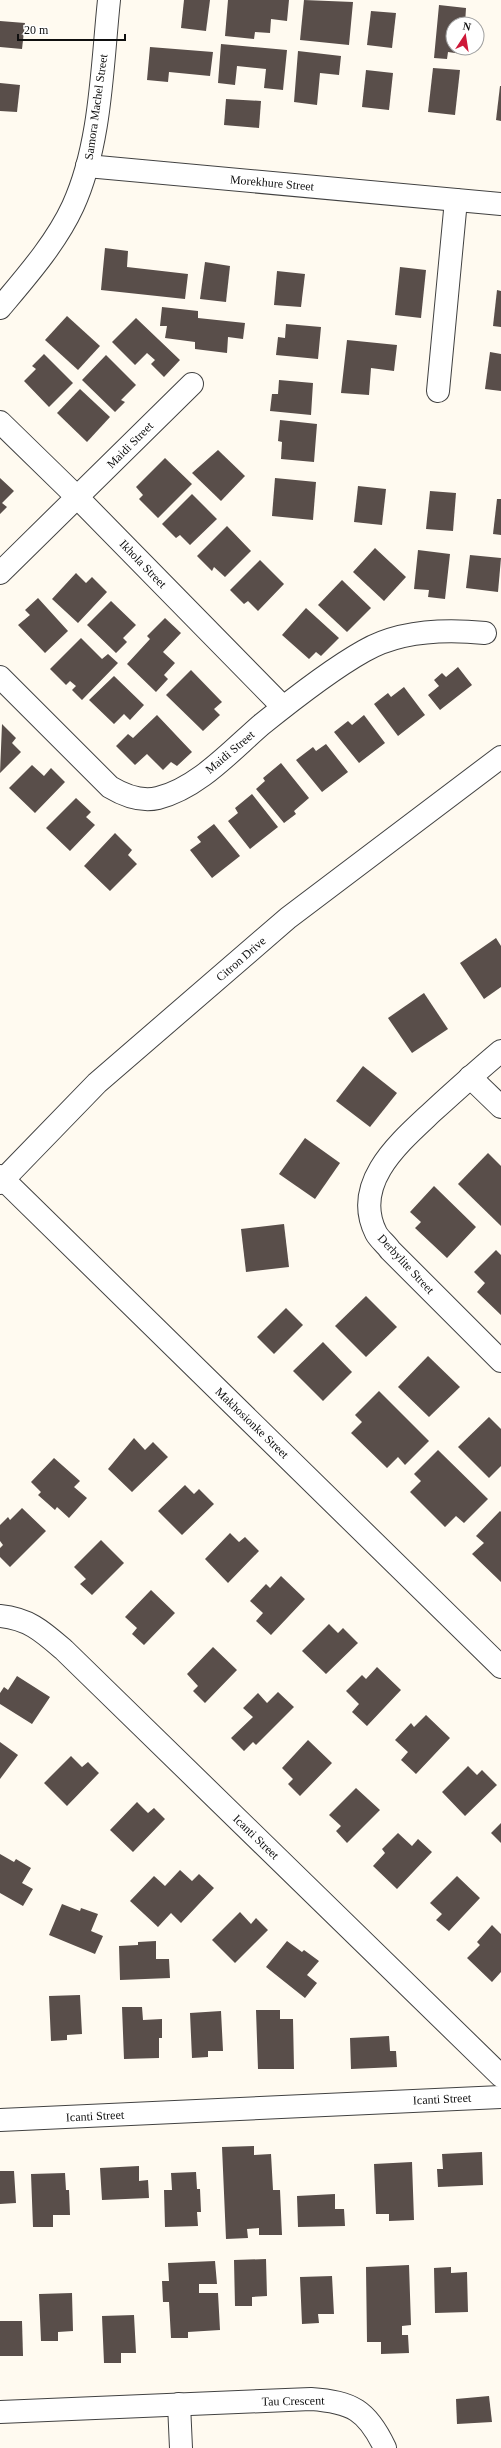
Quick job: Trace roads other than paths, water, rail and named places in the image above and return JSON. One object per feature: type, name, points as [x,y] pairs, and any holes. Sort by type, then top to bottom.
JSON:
[{"type":"street","name":"Samora Machel Street","points":[[0,308],[44,253],[73,207],[87,166],[94,136],[109,0]]},
{"type":"street","name":"Morekhure Street","points":[[87,166],[501,204]]},
{"type":"street","points":[[438,391],[456,200]]},
{"type":"street","name":"Maidi Street","points":[[0,574],[192,384]]},
{"type":"street","name":"Ikhola Street","points":[[0,422],[77,497],[283,707]]},
{"type":"street","name":"Maidi Street","points":[[0,677],[110,787],[125,796],[142,799],[158,798],[193,782],[283,707],[365,650],[393,640],[427,632],[459,630],[485,633]]},
{"type":"street","name":"Citron Drive","points":[[1,1180],[97,1083],[288,918],[501,757]]},
{"type":"street","name":"Derbylite Street","points":[[501,1051],[470,1077],[400,1141],[384,1159],[374,1182],[370,1208],[376,1233],[390,1250],[501,1361]]},
{"type":"street","points":[[470,1077],[501,1107]]},
{"type":"street","name":"Makhosionke Street","points":[[1,1180],[501,1667]]},
{"type":"street","name":"Icanti Street","points":[[0,1616],[19,1618],[44,1633],[64,1650],[501,2076]]},
{"type":"street","name":"Icanti Street","points":[[0,2120],[501,2097]]},
{"type":"street","name":"Tau Crescent","points":[[0,2412],[311,2399],[337,2401],[360,2412],[376,2430],[384,2448]]},
{"type":"street","points":[[179,2404],[181,2448]]}]
